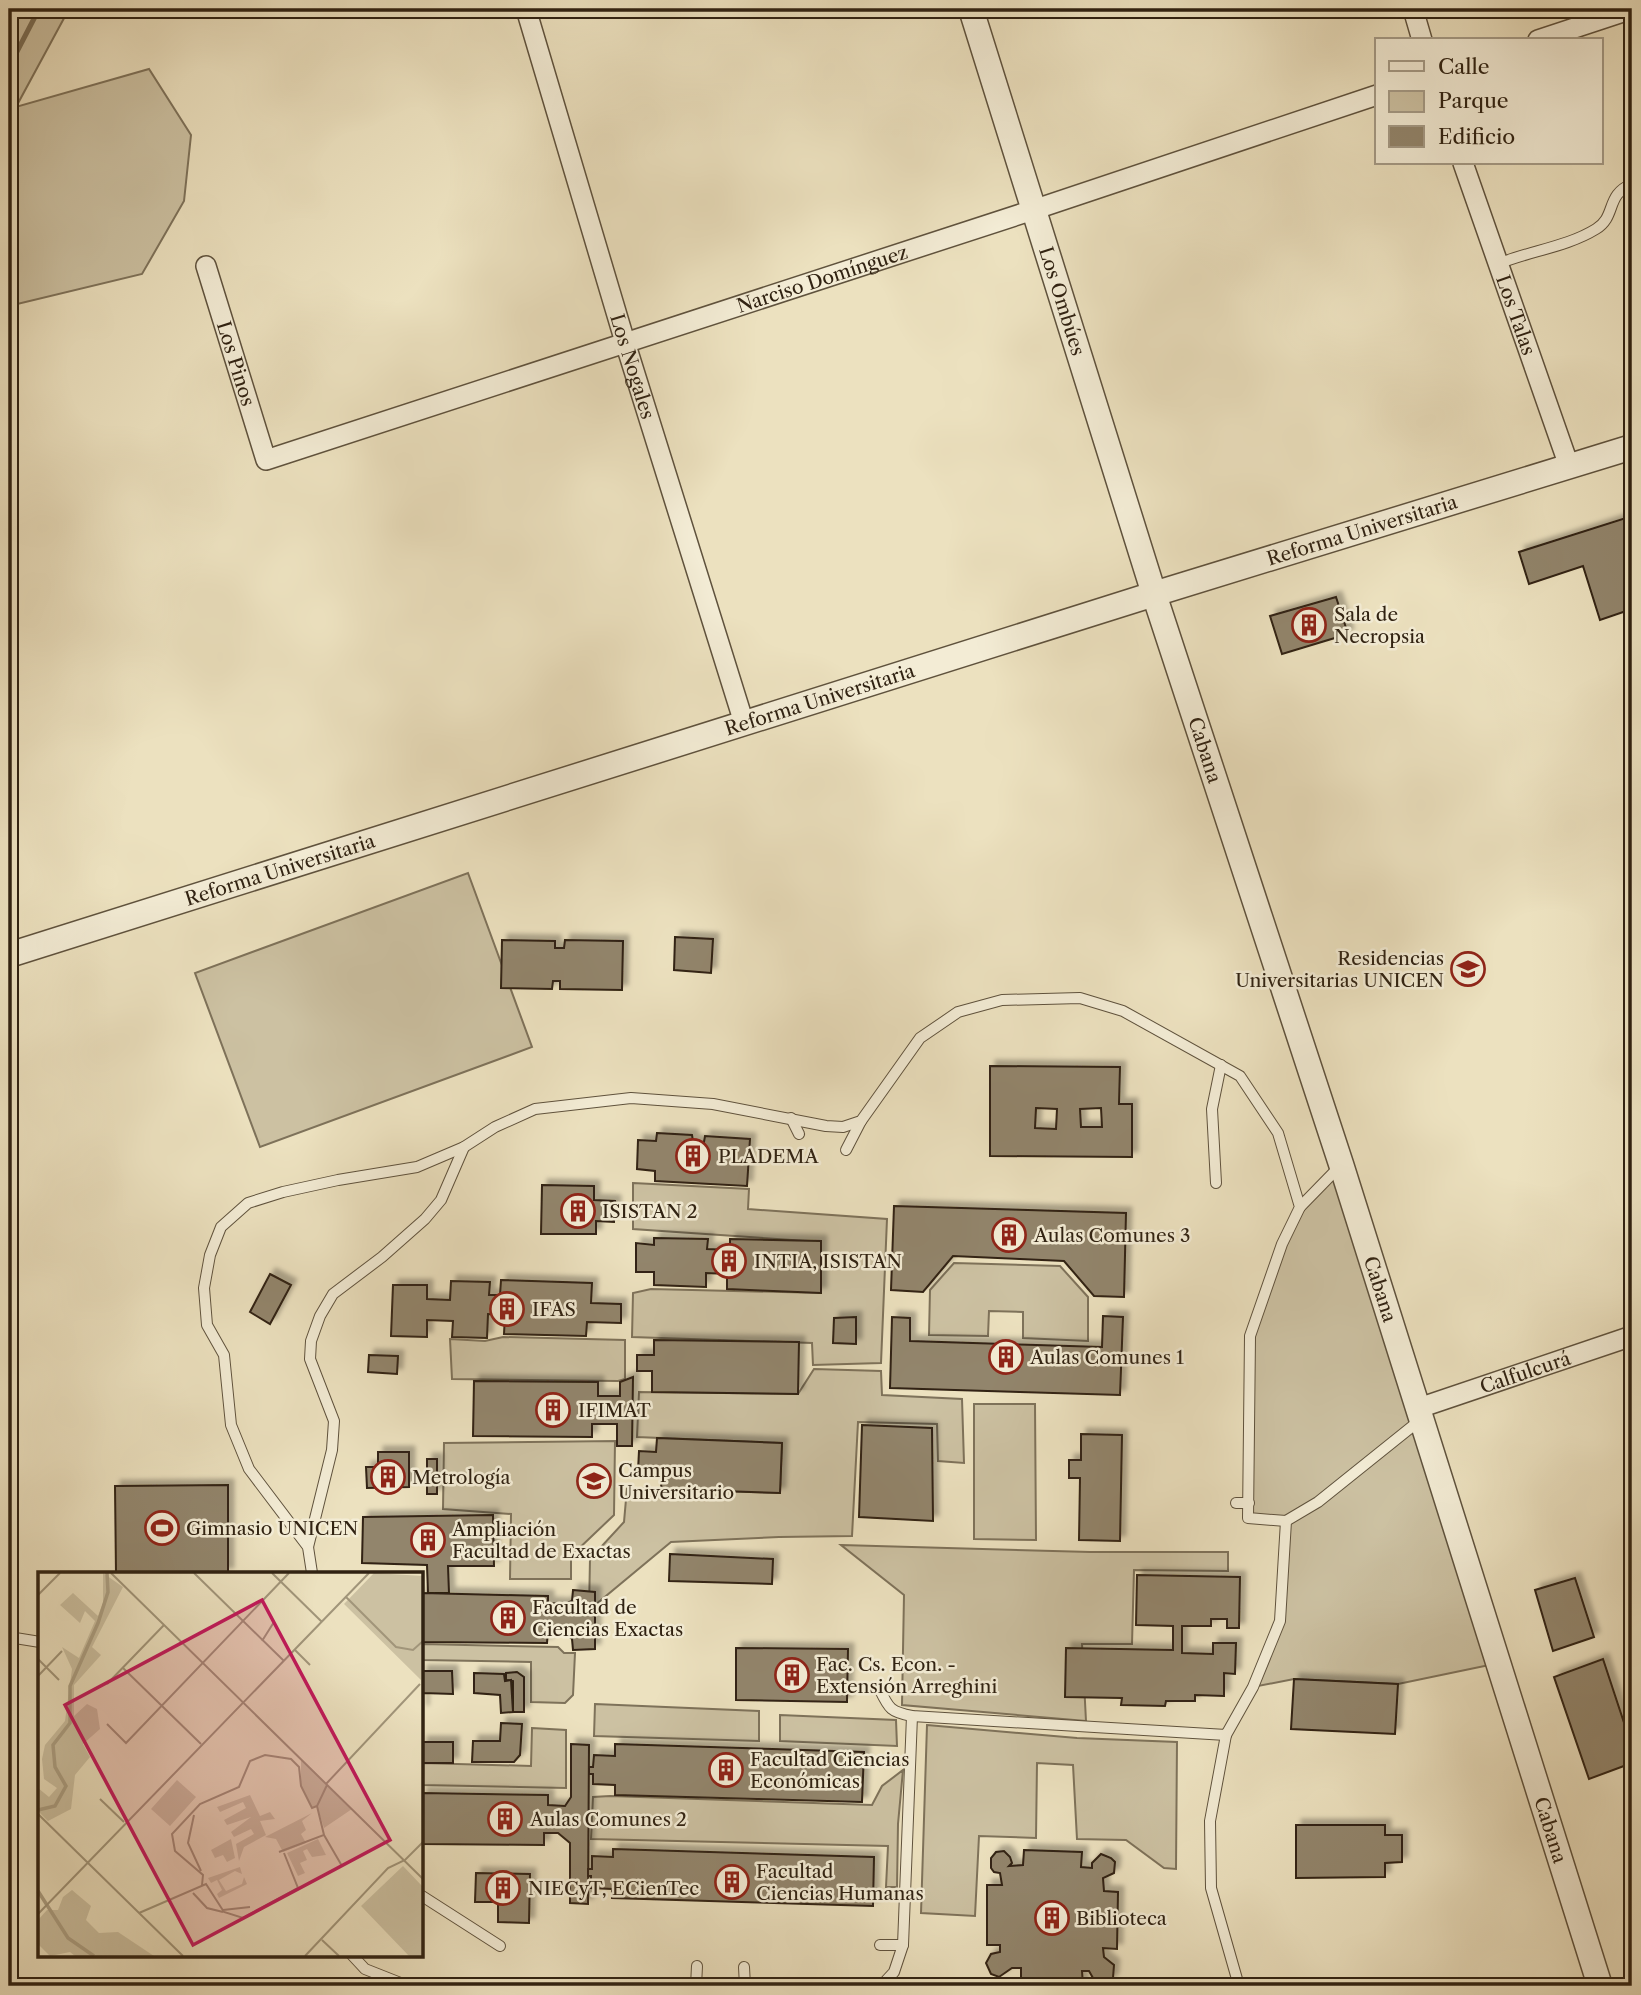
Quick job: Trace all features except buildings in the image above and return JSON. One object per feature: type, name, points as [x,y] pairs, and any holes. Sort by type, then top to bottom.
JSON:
[{"type":"street","name":"Los Nogales","points":[[526,9],[625,342],[744,723]]},
{"type":"street","name":"Los Ombúes","points":[[971,9],[1154,594]]},
{"type":"street","points":[[1413,9],[1421,38]]},
{"type":"street","points":[[1544,38],[1632,9]]},
{"type":"street","name":"Narciso Domínguez","points":[[266,460],[1375,96]]},
{"type":"street","name":"Los Talas","points":[[1463,164],[1569,466]]},
{"type":"street","name":"Los Pinos","points":[[206,266],[266,460]]},
{"type":"street","name":"Reforma Universitaria","points":[[9,955],[1154,594],[1632,447]]},
{"type":"street","name":"Cabana","points":[[1154,594],[1341,1164],[1600,1986]]},
{"type":"street","name":"Calfulcurá","points":[[1421,1414],[1632,1336]]},
{"type":"lane","points":[[1498,264],[1598,228],[1610,213],[1616,195],[1622,188],[1632,184]]},
{"type":"lane","points":[[846,1150],[861,1121],[920,1038],[958,1012],[1002,1000],[1080,998],[1124,1011],[1240,1076],[1278,1133],[1300,1207]]},
{"type":"lane","points":[[1216,1183],[1212,1109],[1221,1065]]},
{"type":"lane","points":[[308,1547],[249,1469],[231,1425],[224,1355],[207,1325],[204,1288],[213,1246],[221,1227],[248,1203],[338,1180],[417,1167],[464,1147],[495,1127],[535,1109],[631,1098],[713,1104],[826,1126],[843,1127],[861,1121]]},
{"type":"lane","points":[[791,1118],[799,1134]]},
{"type":"lane","points":[[312,1572],[308,1547],[332,1450],[334,1421],[310,1359],[311,1341],[320,1316],[334,1294],[425,1219],[440,1200],[464,1147]]},
{"type":"lane","points":[[1341,1164],[1300,1207],[1282,1244],[1250,1336],[1245,1387],[1248,1518],[1286,1521],[1318,1502],[1421,1414]]},
{"type":"lane","points":[[1236,1503],[1249,1503]]},
{"type":"lane","points":[[1239,1986],[1211,1888],[1210,1821],[1226,1735],[1253,1687],[1280,1621],[1286,1521]]},
{"type":"lane","points":[[9,1637],[38,1642]]},
{"type":"lane","points":[[880,1690],[888,1706],[897,1713],[912,1716],[1226,1735]]},
{"type":"lane","points":[[881,1986],[894,1972],[903,1945],[912,1716]]},
{"type":"lane","points":[[424,1897],[500,1946]]},
{"type":"lane","points":[[880,1945],[903,1945]]},
{"type":"lane","points":[[353,1956],[365,1969],[408,1986]]},
{"type":"lane","points":[[696,1986],[697,1966]]},
{"type":"lane","points":[[744,1967],[745,1986]]},
{"type":"green space","points":[[9,9],[69,9],[16,107],[149,69],[191,135],[184,201],[142,274],[9,306]]},
{"type":"green space","points":[[468,873],[532,1047],[260,1147],[195,973]]},
{"type":"green space","points":[[1341,1164],[1499,1663],[1398,1684],[1294,1679],[1253,1687],[1280,1621],[1286,1520],[1248,1518],[1250,1336],[1300,1207]]},
{"type":"green space","points":[[633,1183],[749,1189],[748,1209],[887,1219],[881,1363],[813,1365],[812,1343],[632,1337],[633,1293],[651,1289],[821,1293],[821,1242],[633,1229]]},
{"type":"green space","points":[[954,1263],[1060,1266],[1088,1297],[1088,1341],[1023,1338],[1023,1312],[989,1311],[988,1336],[929,1335],[930,1290]]},
{"type":"green space","points":[[503,1337],[625,1340],[625,1379],[452,1379],[450,1339],[485,1341]]},
{"type":"green space","points":[[814,1369],[881,1371],[882,1395],[962,1399],[964,1463],[938,1461],[937,1424],[858,1422],[852,1536],[671,1542],[589,1610],[590,1559],[624,1522],[627,1488],[780,1493],[782,1443],[637,1437],[639,1392],[798,1394]]},
{"type":"green space","points":[[974,1404],[1035,1404],[1036,1540],[974,1539]]},
{"type":"green space","points":[[615,1441],[614,1515],[571,1556],[571,1579],[510,1579],[511,1514],[443,1509],[444,1443]]},
{"type":"green space","points":[[841,1545],[1090,1552],[1228,1552],[1228,1571],[1134,1570],[1132,1644],[1082,1644],[1086,1721],[902,1705],[904,1595]]},
{"type":"green space","points":[[424,1644],[558,1647],[564,1653],[575,1653],[573,1695],[565,1703],[531,1702],[531,1662],[424,1660]]},
{"type":"green space","points":[[595,1704],[759,1711],[759,1741],[594,1736]]},
{"type":"green space","points":[[780,1715],[896,1720],[897,1746],[780,1741]]},
{"type":"green space","points":[[927,1725],[1077,1738],[1177,1742],[1176,1869],[1164,1868],[1126,1840],[1077,1839],[1073,1765],[1037,1763],[1036,1838],[979,1836],[975,1916],[921,1913]]},
{"type":"green space","points":[[532,1728],[566,1730],[566,1788],[424,1785],[424,1763],[531,1766]]},
{"type":"green space","points":[[903,1770],[898,1824],[897,1887],[886,1887],[888,1846],[591,1839],[593,1797],[872,1805],[882,1786]]},
{"type":"waterway","points":[[9,67],[39,9]]},
{"type":"place","name":"Sala de Necropsia","points":[[1309,625]]},
{"type":"place","name":"Residencias Universitarias UNICEN","points":[[1468,969]]},
{"type":"place","name":"PLADEMA","points":[[693,1156]]},
{"type":"place","name":"ISISTAN 2","points":[[578,1211]]},
{"type":"place","name":"Aulas Comunes 3","points":[[1009,1235]]},
{"type":"place","name":"INTIA, ISISTAN","points":[[729,1261]]},
{"type":"place","name":"IFAS","points":[[507,1309]]},
{"type":"place","name":"Aulas Comunes 1","points":[[1006,1357]]},
{"type":"place","name":"IFIMAT","points":[[553,1410]]},
{"type":"place","name":"Metrología","points":[[388,1477]]},
{"type":"place","name":"Campus Universitario","points":[[594,1481]]},
{"type":"place","name":"Gimnasio UNICEN","points":[[162,1528]]},
{"type":"place","name":"Ampliación Facultad de Exactas","points":[[428,1540]]},
{"type":"place","name":"Facultad de Ciencias Exactas","points":[[508,1618]]},
{"type":"place","name":"Fac. Cs. Econ. - Extensión Arreghini","points":[[792,1675]]},
{"type":"place","name":"Facultad Ciencias Económicas","points":[[726,1770]]},
{"type":"place","name":"Aulas Comunes 2","points":[[505,1819]]},
{"type":"place","name":"Facultad Ciencias Humanas","points":[[732,1882]]},
{"type":"place","name":"NIECyT, ECienTec","points":[[503,1888]]},
{"type":"place","name":"Biblioteca","points":[[1052,1918]]}]
